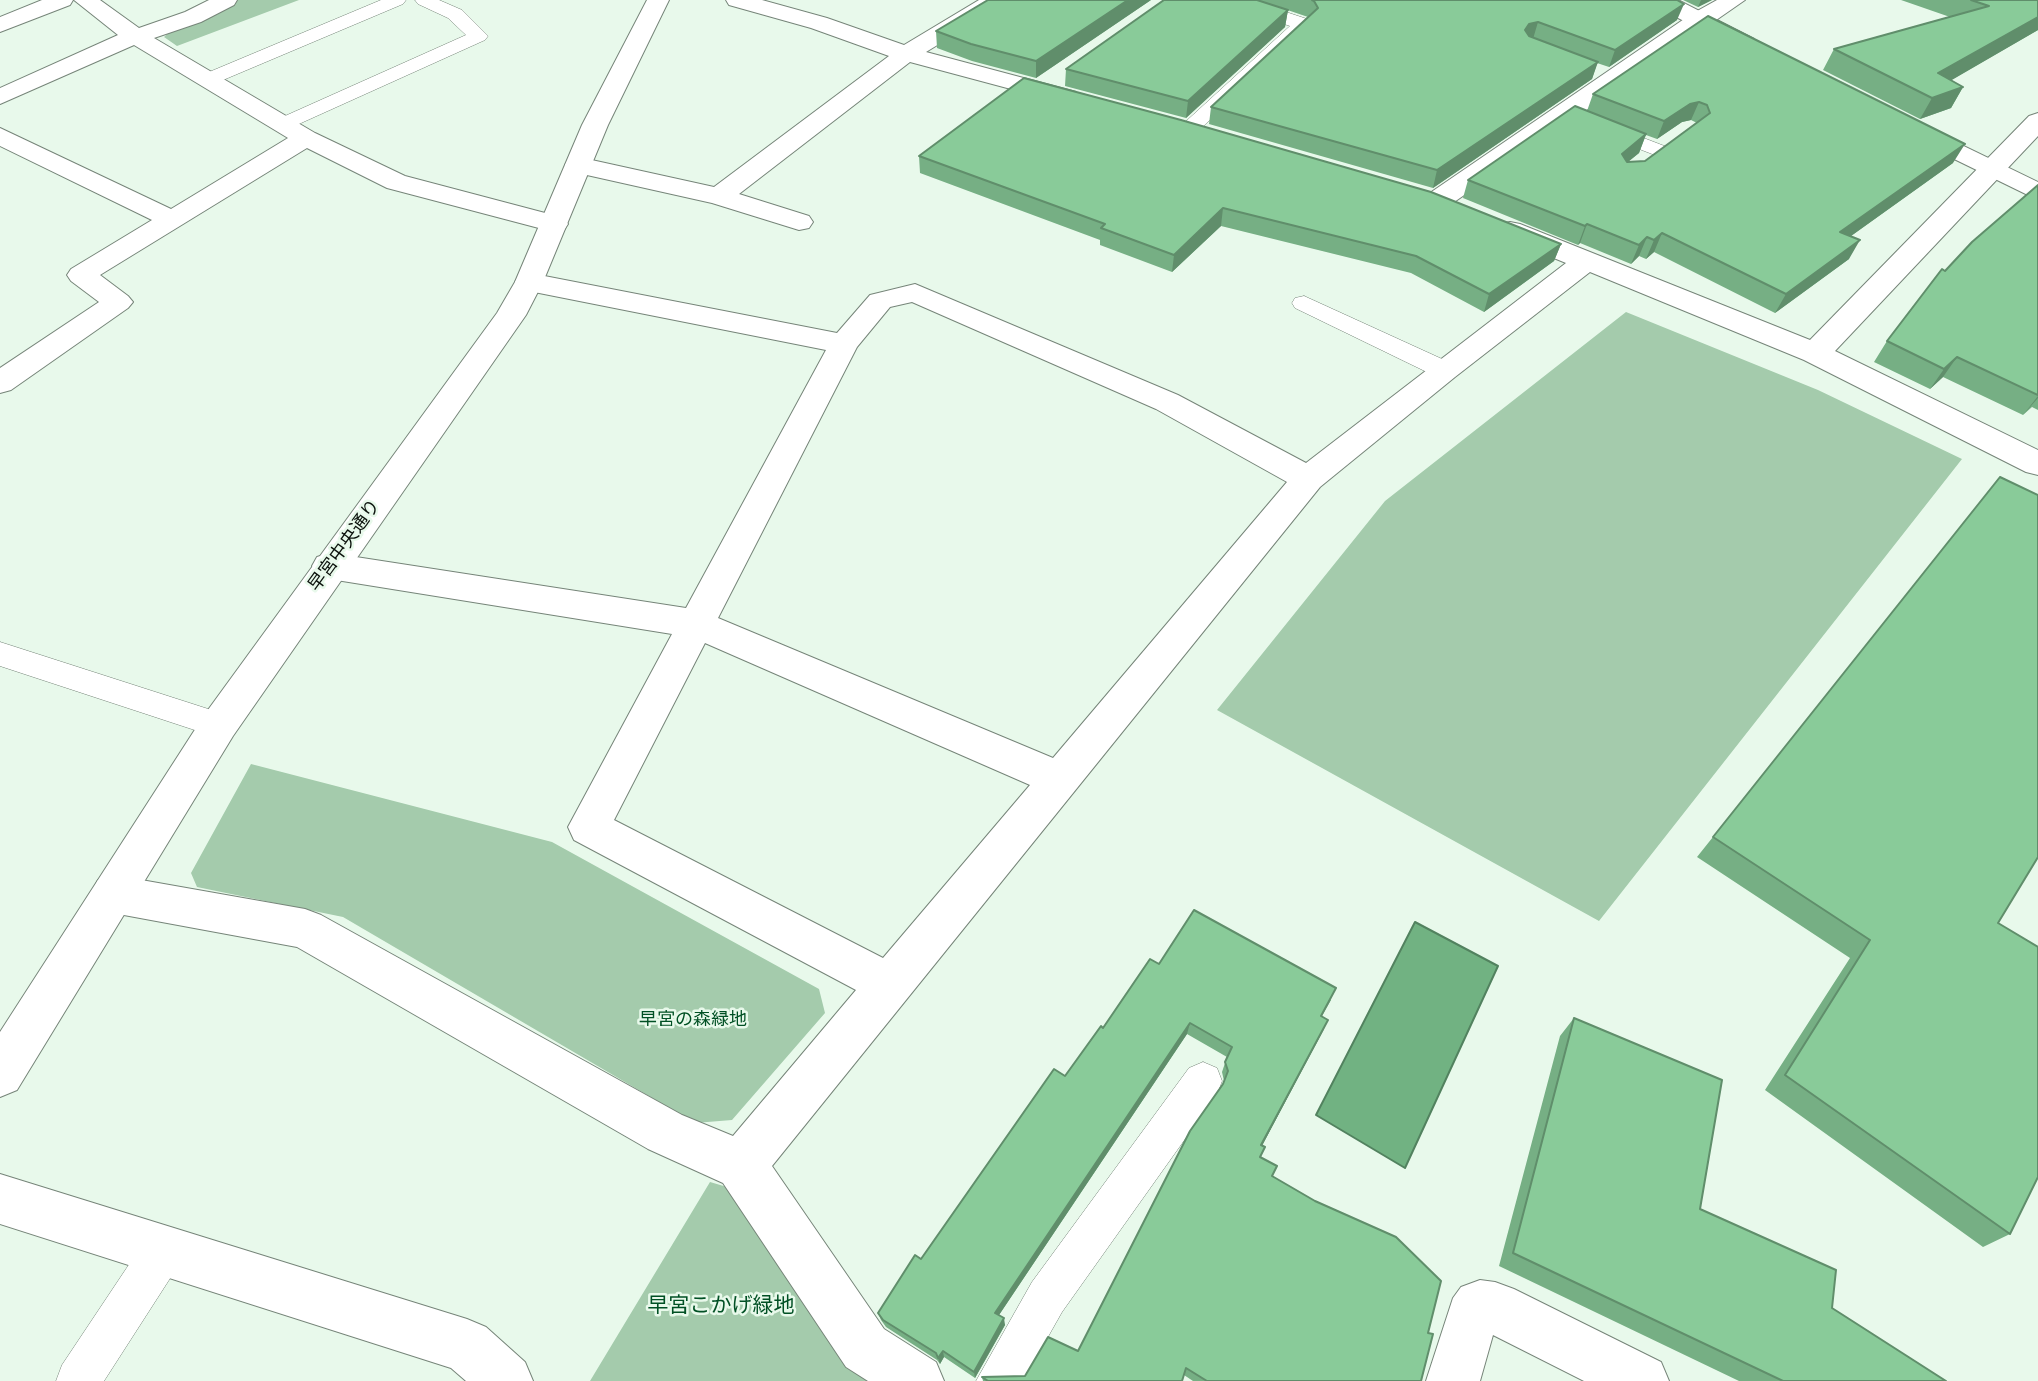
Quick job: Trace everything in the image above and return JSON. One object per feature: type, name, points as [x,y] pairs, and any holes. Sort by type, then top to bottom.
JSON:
[{"type":"street","points":[[0,25],[62,0]]},
{"type":"street","points":[[85,0],[136,37],[295,131],[396,182],[554,225]]},
{"type":"street","points":[[0,97],[115,44],[193,17],[226,0]]},
{"type":"street","name":"早宮中央通り","points":[[0,1074],[219,725],[511,315],[529,282],[595,125],[658,0]]},
{"type":"street","points":[[737,0],[819,23],[906,54],[1089,103]]},
{"type":"street","points":[[719,196],[906,54],[995,0]]},
{"type":"street","points":[[1661,0],[1773,58]]},
{"type":"street","points":[[1462,211],[1601,74],[1734,0]]},
{"type":"street","points":[[1039,90],[1068,69]]},
{"type":"street","points":[[1897,121],[2038,192]]},
{"type":"street","points":[[1815,353],[2038,121]]},
{"type":"street","points":[[0,383],[118,302],[81,275],[173,220],[295,131]]},
{"type":"street","points":[[0,136],[173,220]]},
{"type":"street","points":[[578,165],[719,196],[799,222]]},
{"type":"street","points":[[1411,193],[1588,260],[1815,353],[2038,464]]},
{"type":"street","points":[[741,1165],[1308,479],[1588,260]]},
{"type":"street","points":[[529,282],[844,344]]},
{"type":"street","points":[[890,985],[589,827],[844,344],[880,301],[915,293],[1167,402],[1308,479]]},
{"type":"street","points":[[330,566],[696,624],[1059,779]]},
{"type":"street","points":[[113,894],[305,929],[665,1132],[741,1165],[864,1348],[917,1381]]},
{"type":"street","points":[[0,1199],[467,1346],[506,1381]]},
{"type":"street","points":[[1453,1381],[1472,1317],[1480,1306],[1494,1308],[1642,1381]]},
{"type":"lane","points":[[209,79],[397,0]]},
{"type":"lane","points":[[295,131],[478,36],[455,14],[424,0]]},
{"type":"lane","points":[[1189,130],[1303,24],[1232,0]]},
{"type":"lane","points":[[1563,113],[1660,151]]},
{"type":"lane","points":[[1639,166],[1680,136]]},
{"type":"lane","points":[[1304,303],[1444,370]]},
{"type":"lane","points":[[0,654],[219,725]]},
{"type":"lane","points":[[998,1381],[1047,1297],[1203,1081]]},
{"type":"lane","points":[[78,1381],[163,1251]]},
{"type":"green space","points":[[237,0],[299,0],[177,46],[164,37],[174,28],[203,18]]},
{"type":"green space","points":[[1626,312],[1818,390],[1962,459],[1599,921],[1217,710],[1385,501]]},
{"type":"green space","name":"早宮の森緑地","points":[[251,764],[552,842],[819,989],[825,1013],[732,1120],[695,1123],[343,917],[197,887],[191,873]]},
{"type":"green space","name":"早宮こかげ緑地","points":[[710,1182],[727,1187],[872,1381],[590,1381]]},
{"type":"shaded area","points":[[1415,922],[1498,966],[1405,1168],[1316,1115]]},
{"type":"building","points":[[988,0],[1128,0],[1036,61],[971,44],[936,31]]},
{"type":"building","points":[[1164,0],[1257,0],[1288,10],[1188,101],[1066,69]]},
{"type":"building","points":[[1312,0],[1677,0],[1684,4],[1615,50],[1538,22],[1529,24],[1525,30],[1529,36],[1598,62],[1437,170],[1211,107],[1318,8]]},
{"type":"building","points":[[1971,0],[2038,0],[2038,17],[1938,73],[1963,87],[1932,98],[1834,49],[1989,6]]},
{"type":"building","points":[[1708,16],[1965,144],[1840,232],[1860,240],[1786,294],[1662,233],[1654,240],[1647,237],[1639,245],[1468,180],[1575,106],[1646,134],[1622,154],[1627,162],[1645,161],[1710,113],[1707,105],[1699,102],[1690,104],[1664,121],[1593,94]]},
{"type":"building","points":[[1024,78],[1431,192],[1561,244],[1489,294],[1416,256],[1223,208],[1174,255],[1101,228],[1105,224],[919,156]]},
{"type":"building","points":[[2038,185],[2038,395],[1957,357],[1944,369],[1887,341],[1942,269],[1945,271],[1972,242]]},
{"type":"building","points":[[2000,477],[2038,495],[2038,857],[1998,923],[2038,947],[2038,1177],[2010,1234],[1785,1075],[1870,940],[1713,837]]},
{"type":"building","points":[[1194,910],[1336,988],[1321,1016],[1328,1020],[1261,1145],[1265,1147],[1260,1157],[1277,1166],[1272,1176],[1315,1201],[1396,1237],[1441,1281],[1428,1333],[1433,1334],[1421,1381],[1207,1381],[1186,1368],[1182,1381],[988,1381],[982,1377],[1025,1376],[1048,1337],[1078,1351],[1190,1131],[1223,1084],[1228,1071],[1225,1062],[1232,1047],[1190,1023],[995,1313],[1004,1318],[974,1372],[943,1351],[938,1358],[936,1353],[883,1320],[878,1313],[915,1255],[921,1259],[1054,1069],[1065,1076],[1101,1026],[1103,1028],[1150,959],[1159,964]]},
{"type":"building","points":[[1574,1018],[1722,1080],[1700,1209],[1836,1270],[1832,1308],[1946,1381],[1783,1381],[1513,1253]]}]
